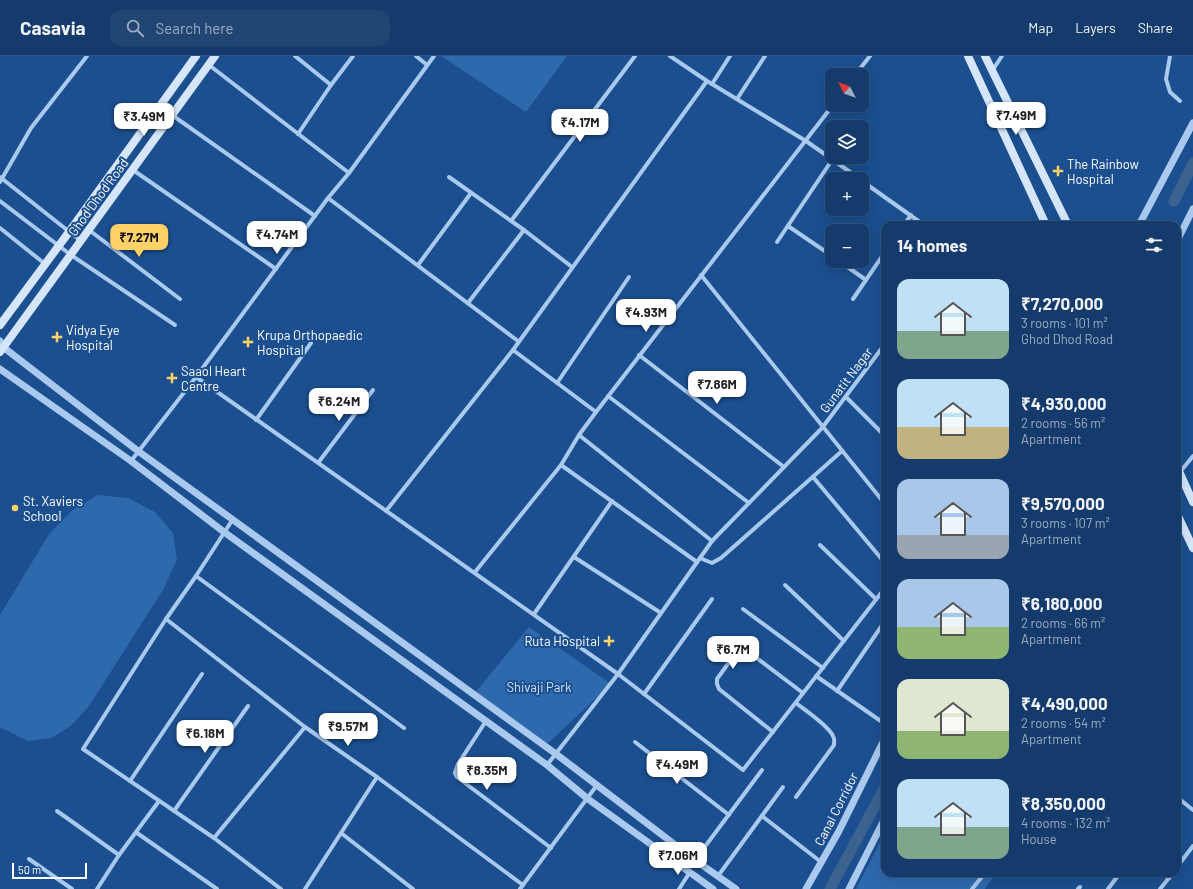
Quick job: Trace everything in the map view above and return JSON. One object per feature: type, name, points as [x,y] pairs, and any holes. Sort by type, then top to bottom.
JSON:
[{"type":"main road","points":[[0,325],[46,264],[196,56]]},
{"type":"main road","name":"Ghod Dhod Road","points":[[1,347],[81,241],[215,56]]},
{"type":"main road","points":[[968,56],[1044,221]]},
{"type":"main road","points":[[985,56],[1066,221]]},
{"type":"main road","points":[[1181,478],[1193,502]]},
{"type":"main road","points":[[1181,522],[1193,548]]},
{"type":"street","points":[[81,241],[1,179],[31,128],[87,56]]},
{"type":"street","points":[[295,56],[331,85]]},
{"type":"street","points":[[298,134],[331,85],[353,56]]},
{"type":"street","points":[[416,56],[427,64]]},
{"type":"street","points":[[131,461],[196,377],[328,198],[349,173],[434,56]]},
{"type":"street","points":[[511,221],[635,56]]},
{"type":"street","points":[[670,56],[709,83],[806,141],[825,155]]},
{"type":"street","points":[[386,511],[513,350],[572,267],[730,56]]},
{"type":"street","points":[[737,99],[765,56]]},
{"type":"street","points":[[861,68],[870,56]]},
{"type":"street","points":[[992,71],[1002,56]]},
{"type":"street","points":[[1170,56],[1166,79],[1170,92],[1180,101]]},
{"type":"street","points":[[209,64],[349,173]]},
{"type":"street","points":[[475,572],[561,465],[579,435],[608,396],[828,112]]},
{"type":"street","points":[[172,115],[315,216]]},
{"type":"street","points":[[1141,221],[1193,123]]},
{"type":"street","points":[[778,242],[829,164]]},
{"type":"street","points":[[838,164],[849,172]]},
{"type":"street","points":[[133,170],[276,269]]},
{"type":"street","points":[[449,178],[524,230],[572,267]]},
{"type":"street","points":[[869,186],[918,221]]},
{"type":"street","points":[[418,265],[471,193]]},
{"type":"street","points":[[328,198],[518,341]]},
{"type":"street","points":[[0,201],[59,246],[175,326]]},
{"type":"street","points":[[1181,233],[1193,209]]},
{"type":"street","points":[[906,221],[910,215]]},
{"type":"street","points":[[788,226],[825,251]]},
{"type":"street","points":[[0,228],[46,264]]},
{"type":"street","points":[[89,230],[180,298]]},
{"type":"street","points":[[468,303],[524,230]]},
{"type":"street","points":[[853,299],[881,258]]},
{"type":"street","points":[[849,268],[866,280]]},
{"type":"street","points":[[701,275],[822,428],[881,499]]},
{"type":"street","points":[[557,383],[629,277]]},
{"type":"street","points":[[256,420],[311,343]]},
{"type":"street","points":[[1,347],[138,451],[556,754],[695,860],[736,889]]},
{"type":"street","name":"Gunatit Nagar","points":[[547,765],[618,674],[712,541],[822,428],[881,349]]},
{"type":"street","points":[[513,350],[596,412]]},
{"type":"street","points":[[639,355],[784,467]]},
{"type":"street","points":[[0,369],[131,461],[224,532],[547,765],[588,799],[713,889]]},
{"type":"street","points":[[196,377],[618,674],[743,770],[881,593]]},
{"type":"street","points":[[318,463],[373,390]]},
{"type":"street","points":[[608,396],[749,503]]},
{"type":"street","points":[[846,397],[880,431]]},
{"type":"street","points":[[579,435],[712,541]]},
{"type":"street","points":[[700,558],[712,563],[716,562],[842,451]]},
{"type":"street","points":[[1181,469],[1193,456]]},
{"type":"street","points":[[561,465],[697,562]]},
{"type":"street","points":[[813,477],[881,558]]},
{"type":"street","points":[[534,614],[612,501]]},
{"type":"street","points":[[233,519],[166,619],[83,749],[214,838],[281,889]]},
{"type":"street","points":[[820,545],[876,599]]},
{"type":"street","points":[[574,556],[661,614]]},
{"type":"street","points":[[196,576],[404,728]]},
{"type":"street","points":[[785,585],[844,641]]},
{"type":"street","points":[[644,694],[712,599]]},
{"type":"street","points":[[743,609],[822,668]]},
{"type":"street","points":[[166,619],[305,727],[377,777],[523,885]]},
{"type":"street","points":[[837,690],[881,627]]},
{"type":"street","points":[[773,732],[719,689],[717,679],[735,654],[744,650],[750,653],[803,693]]},
{"type":"street","points":[[130,781],[202,674]]},
{"type":"street","points":[[816,676],[881,721]]},
{"type":"street","points":[[796,703],[828,729],[835,740],[834,745],[796,797]]},
{"type":"street","points":[[174,811],[248,706]]},
{"type":"street","points":[[486,721],[458,764],[455,773],[457,777],[551,848]]},
{"type":"street","points":[[214,838],[305,727]]},
{"type":"street","points":[[635,742],[728,815]]},
{"type":"street","name":"Canal Corridor","points":[[806,889],[839,831],[881,746]]},
{"type":"street","points":[[695,860],[762,770]]},
{"type":"street","points":[[305,889],[377,777]]},
{"type":"street","points":[[520,889],[597,785]]},
{"type":"street","points":[[718,876],[783,787]]},
{"type":"street","points":[[1181,800],[1193,810]]},
{"type":"street","points":[[96,889],[159,801]]},
{"type":"street","points":[[57,811],[119,855]]},
{"type":"street","points":[[762,816],[821,862]]},
{"type":"street","points":[[849,889],[881,826]]},
{"type":"street","points":[[137,833],[217,889]]},
{"type":"street","points":[[341,833],[413,889]]},
{"type":"street","points":[[1181,862],[1193,846]]},
{"type":"street","points":[[29,858],[72,889]]},
{"type":"street","points":[[679,889],[690,872]]},
{"type":"street","points":[[972,889],[982,877]]},
{"type":"street","points":[[1108,889],[1117,877]]},
{"type":"street","points":[[1160,889],[1169,878]]},
{"type":"green space","points":[[441,56],[567,56],[526,112]]},
{"type":"green space","points":[[98,495],[128,498],[155,512],[173,533],[177,559],[163,590],[89,706],[71,726],[51,738],[28,741],[0,727],[0,615],[49,534],[73,510]]},
{"type":"green space","name":"Shivaji Park","points":[[529,627],[611,684],[545,746],[474,694]]},
{"type":"green space","points":[[881,841],[881,877],[993,877],[985,889],[856,889]]},
{"type":"waterway","points":[[1174,201],[1193,163]]},
{"type":"waterway","points":[[830,889],[881,794]]},
{"type":"place","name":"The Rainbow Hospital","points":[[1058,171]]},
{"type":"place","name":"Vidya Eye Hospital","points":[[57,337]]},
{"type":"place","name":"Krupa Orthopaedic Hospital","points":[[248,342]]},
{"type":"place","name":"Saaol Heart Centre","points":[[172,378]]},
{"type":"place","name":"St. Xaviers School","points":[[15,508]]},
{"type":"place","name":"Ruta Hospital","points":[[609,641]]}]
